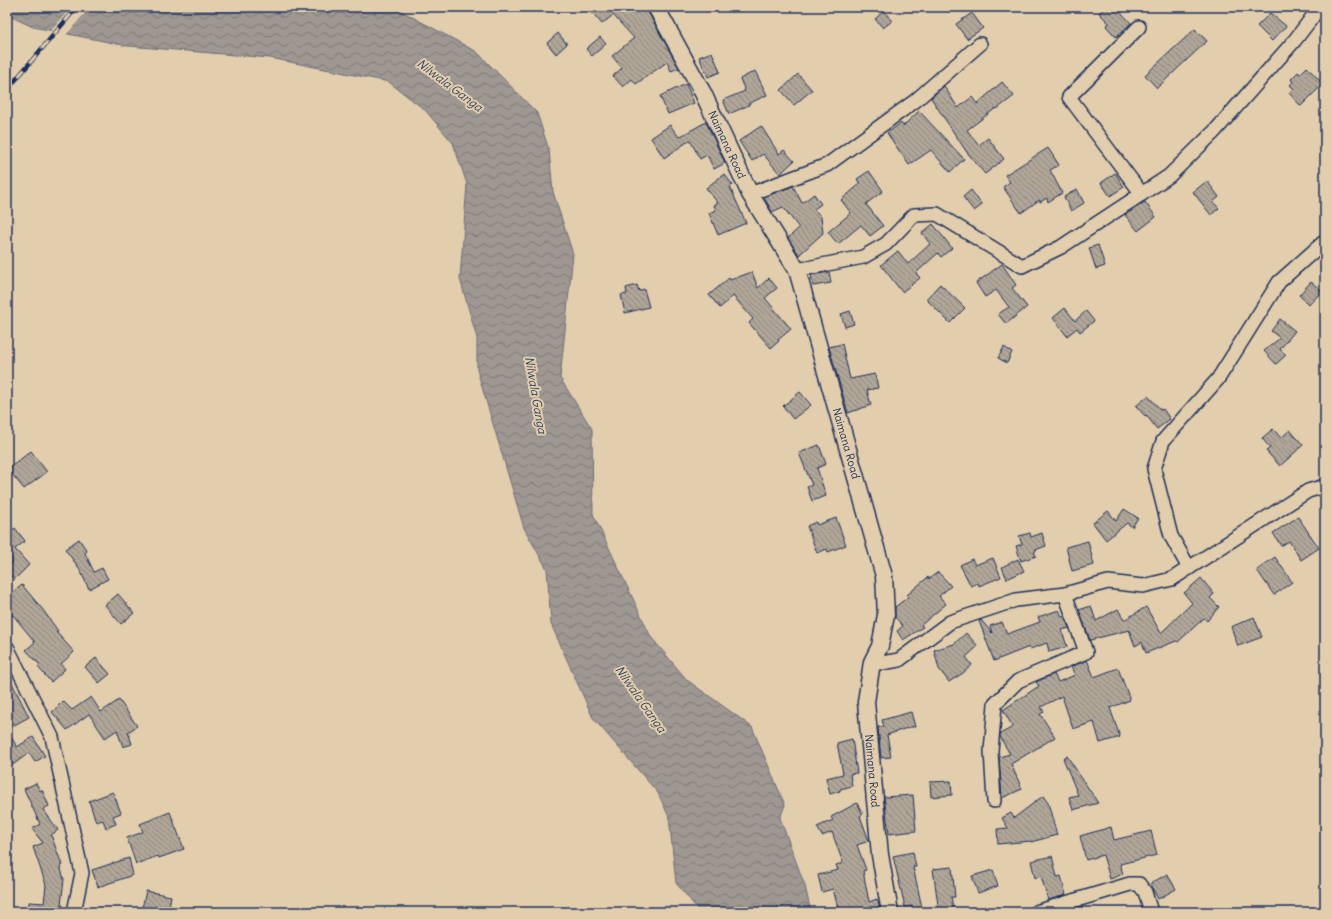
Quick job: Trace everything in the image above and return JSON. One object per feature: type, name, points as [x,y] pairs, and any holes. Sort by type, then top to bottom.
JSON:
[{"type":"street","name":"Naimana Road","points":[[656,7],[703,93],[750,194],[797,270],[884,576],[886,615],[880,646],[872,662],[866,702],[880,855],[890,912]]},
{"type":"street","points":[[797,270],[863,257],[886,244],[914,215],[937,214],[1022,266],[1061,247],[1169,176],[1215,131],[1295,40],[1320,7]]},
{"type":"street","points":[[1139,27],[1069,98],[1142,194]]},
{"type":"street","points":[[750,194],[827,165],[915,101],[980,44]]},
{"type":"street","points":[[1189,568],[1171,536],[1154,469],[1163,441],[1218,379],[1279,282],[1325,241]]},
{"type":"street","points":[[872,662],[882,663],[899,660],[950,622],[1016,600],[1065,594],[1108,582],[1143,586],[1172,579],[1308,491],[1325,486]]},
{"type":"street","points":[[994,800],[991,751],[995,704],[1018,681],[1086,652],[1065,594]]},
{"type":"street","points":[[7,646],[52,737],[82,873],[74,912]]},
{"type":"street","points":[[1036,912],[1130,884],[1139,884],[1145,892],[1151,912]]},
{"type":"water","name":"Nilwala Ganga","points":[[7,7],[394,7],[477,52],[537,113],[549,150],[553,192],[573,254],[560,378],[592,429],[593,514],[651,637],[687,680],[752,727],[785,805],[780,818],[805,886],[811,912],[700,912],[676,883],[669,817],[658,793],[593,718],[551,624],[547,569],[524,528],[477,370],[477,338],[460,279],[467,184],[453,143],[425,110],[389,82],[270,58],[128,46],[33,27],[7,15]]},
{"type":"pier","points":[[71,7],[90,7],[66,35],[50,32]]},
{"type":"building","points":[[587,7],[644,7],[679,68],[671,71],[667,62],[636,84],[632,79],[623,87],[613,76],[622,68],[612,56],[634,38],[613,15],[602,24]]},
{"type":"building","points":[[1106,7],[1116,7],[1131,23],[1116,37],[1106,26],[1109,23],[1099,13]]},
{"type":"building","points":[[884,11],[892,21],[883,28],[875,19]]},
{"type":"building","points":[[972,13],[983,28],[967,39],[956,24]]},
{"type":"building","points":[[1270,13],[1286,26],[1272,41],[1257,26]]},
{"type":"building","points":[[1195,29],[1207,41],[1157,88],[1145,75]]},
{"type":"building","points":[[558,33],[567,44],[556,54],[547,43]]},
{"type":"building","points":[[600,37],[606,44],[592,56],[586,49]]},
{"type":"building","points":[[712,52],[720,72],[708,77],[699,57]]},
{"type":"building","points":[[1307,67],[1323,84],[1301,106],[1289,93],[1294,89],[1290,85],[1293,82],[1291,79],[1298,72],[1300,74]]},
{"type":"building","points":[[755,71],[767,95],[729,114],[723,100],[745,91],[740,79]]},
{"type":"building","points":[[798,74],[812,90],[794,105],[781,90]]},
{"type":"building","points":[[1002,82],[1014,96],[967,130],[979,145],[988,138],[1004,159],[985,174],[966,151],[931,98],[944,86],[958,108],[972,97],[977,104]]},
{"type":"building","points":[[686,84],[694,103],[668,114],[660,96]]},
{"type":"building","points":[[919,111],[964,159],[950,172],[931,150],[909,165],[887,133],[901,123],[903,126]]},
{"type":"building","points":[[706,122],[725,163],[714,169],[707,155],[700,159],[690,140],[664,158],[651,138],[670,125],[679,137]]},
{"type":"building","points":[[761,126],[779,154],[784,150],[794,161],[780,174],[763,154],[752,161],[739,141]]},
{"type":"building","points":[[1048,148],[1059,165],[1050,170],[1062,193],[1048,202],[1047,198],[1040,202],[1039,200],[1021,213],[1003,187],[1010,182],[1005,175]]},
{"type":"building","points":[[869,171],[883,191],[866,204],[883,226],[870,236],[861,225],[838,244],[828,232],[851,213],[841,200],[860,184],[857,179]]},
{"type":"building","points":[[1115,173],[1124,187],[1110,196],[1101,183]]},
{"type":"building","points":[[724,174],[733,185],[730,187],[746,223],[718,235],[709,213],[716,210],[714,205],[718,203],[706,188]]},
{"type":"building","points":[[1207,181],[1219,197],[1213,202],[1219,208],[1211,215],[1193,192]]},
{"type":"building","points":[[793,186],[802,203],[814,194],[821,204],[814,209],[821,217],[823,233],[799,255],[788,238],[799,228],[783,207],[772,212],[764,197]]},
{"type":"building","points":[[1077,189],[1084,203],[1071,211],[1064,197]]},
{"type":"building","points":[[971,190],[982,205],[974,211],[963,197]]},
{"type":"building","points":[[1145,202],[1156,217],[1138,231],[1125,215]]},
{"type":"building","points":[[933,224],[952,248],[941,257],[938,253],[916,273],[920,278],[902,292],[881,265],[898,251],[908,264],[930,244],[922,233]]},
{"type":"building","points":[[1098,245],[1105,266],[1096,269],[1089,248]]},
{"type":"building","points":[[1002,264],[1016,285],[1012,288],[1027,307],[1006,324],[998,314],[1009,307],[996,290],[985,297],[976,283]]},
{"type":"building","points":[[752,272],[758,288],[769,278],[777,288],[765,298],[791,329],[771,348],[749,323],[753,319],[733,296],[720,308],[709,295],[729,278],[730,280]]},
{"type":"building","points":[[829,272],[831,283],[813,286],[811,275]]},
{"type":"building","points":[[1311,282],[1322,291],[1309,305],[1299,295]]},
{"type":"building","points":[[940,284],[965,308],[950,323],[926,299]]},
{"type":"building","points":[[637,285],[639,291],[644,289],[649,307],[625,313],[621,295],[627,294],[626,288]]},
{"type":"building","points":[[1065,308],[1075,321],[1086,311],[1094,321],[1080,332],[1077,328],[1067,336],[1053,318]]},
{"type":"building","points":[[850,311],[854,324],[845,327],[841,314]]},
{"type":"building","points":[[1280,319],[1295,331],[1280,349],[1286,355],[1276,364],[1264,351],[1280,338],[1271,331]]},
{"type":"building","points":[[842,344],[850,379],[875,374],[878,388],[867,390],[871,405],[848,413],[829,347]]},
{"type":"building","points":[[1004,347],[1012,352],[1007,363],[998,358]]},
{"type":"building","points":[[800,392],[811,405],[793,419],[783,406]]},
{"type":"building","points":[[1148,396],[1161,410],[1163,409],[1170,419],[1157,429],[1146,415],[1145,416],[1136,406]]},
{"type":"building","points":[[1273,429],[1281,438],[1290,430],[1303,445],[1280,466],[1266,451],[1270,448],[1262,438]]},
{"type":"building","points":[[819,445],[826,464],[817,468],[826,496],[812,501],[807,487],[812,485],[799,453]]},
{"type":"building","points":[[31,451],[47,472],[24,489],[8,469]]},
{"type":"building","points":[[1124,509],[1138,518],[1132,527],[1127,523],[1106,540],[1093,523],[1108,511],[1116,521]]},
{"type":"building","points":[[1298,517],[1319,548],[1301,560],[1289,541],[1281,546],[1273,533]]},
{"type":"building","points":[[836,518],[846,545],[828,552],[827,549],[817,553],[807,526],[816,522],[817,525]]},
{"type":"building","points":[[15,528],[25,541],[15,549],[29,565],[14,580],[7,572],[7,567],[13,561],[7,555],[7,534]]},
{"type":"building","points":[[1030,533],[1031,537],[1042,533],[1046,546],[1035,550],[1036,551],[1034,552],[1036,556],[1021,561],[1016,546],[1022,544],[1019,536]]},
{"type":"building","points":[[79,539],[87,551],[85,553],[94,572],[102,568],[108,579],[89,589],[79,568],[65,549]]},
{"type":"building","points":[[1088,541],[1094,565],[1072,571],[1066,547]]},
{"type":"building","points":[[1275,557],[1292,582],[1274,595],[1257,570]]},
{"type":"building","points":[[993,558],[1001,577],[979,586],[978,583],[971,586],[960,565],[972,559],[975,565]]},
{"type":"building","points":[[1018,559],[1024,571],[1007,579],[1002,567]]},
{"type":"building","points":[[938,572],[951,586],[939,596],[946,604],[921,625],[923,627],[903,640],[897,631],[903,626],[895,617],[895,607],[908,597],[907,595],[928,577],[929,579]]},
{"type":"building","points":[[1201,578],[1214,594],[1210,598],[1219,607],[1207,621],[1204,618],[1178,642],[1176,641],[1146,653],[1142,642],[1135,646],[1129,630],[1090,640],[1079,610],[1091,606],[1096,621],[1118,609],[1124,620],[1146,607],[1161,633],[1192,603],[1184,593]]},
{"type":"building","points":[[22,585],[43,610],[58,631],[56,632],[74,652],[61,664],[65,669],[51,682],[38,667],[40,665],[26,650],[35,642],[13,615],[7,620],[7,597]]},
{"type":"building","points":[[118,594],[134,613],[121,624],[105,605]]},
{"type":"building","points":[[1059,610],[1062,617],[1064,616],[1069,628],[1062,630],[1067,647],[1049,652],[1047,643],[1030,649],[1029,647],[994,661],[979,621],[981,620],[992,633],[990,626],[1002,622],[1007,634],[1040,622],[1038,617]]},
{"type":"building","points":[[1254,617],[1262,637],[1238,646],[1231,627]]},
{"type":"building","points":[[966,633],[978,646],[966,657],[972,665],[949,682],[939,669],[934,650],[954,644]]},
{"type":"building","points":[[96,658],[110,674],[99,683],[85,667]]},
{"type":"building","points":[[1087,660],[1094,677],[1118,668],[1130,700],[1110,708],[1120,737],[1100,743],[1094,722],[1073,729],[1062,696],[1041,707],[1044,712],[1040,714],[1055,737],[1011,764],[1022,789],[1002,798],[999,757],[1010,754],[1000,737],[1000,734],[1013,727],[1003,710],[1039,686],[1036,682],[1054,674],[1058,682],[1075,675],[1071,667]]},
{"type":"building","points":[[7,673],[29,717],[7,729]]},
{"type":"building","points":[[91,697],[101,712],[119,700],[137,726],[128,732],[132,744],[123,747],[117,730],[105,738],[89,714],[67,730],[52,712],[63,701],[72,710]]},
{"type":"building","points":[[911,712],[915,727],[910,727],[887,735],[891,757],[881,758],[878,727],[884,727],[882,720]]},
{"type":"building","points":[[7,730],[17,747],[33,737],[45,756],[35,762],[29,753],[7,769]]},
{"type":"building","points":[[852,739],[857,773],[850,774],[852,786],[840,789],[840,791],[830,794],[826,778],[843,774],[837,743]]},
{"type":"building","points":[[1067,756],[1098,803],[1073,810],[1069,797],[1078,795],[1063,758]]},
{"type":"building","points":[[951,781],[952,795],[931,797],[930,782]]},
{"type":"building","points":[[36,783],[40,791],[42,790],[49,806],[43,809],[58,830],[51,835],[62,865],[60,866],[64,879],[61,905],[63,905],[62,912],[28,912],[29,902],[44,903],[46,885],[33,847],[43,843],[32,829],[40,824],[24,789]]},
{"type":"building","points":[[113,792],[121,813],[113,816],[116,824],[106,828],[103,820],[96,822],[89,801]]},
{"type":"building","points":[[913,795],[916,831],[889,834],[884,797]]},
{"type":"building","points":[[1043,796],[1048,803],[1057,835],[1031,842],[998,844],[997,829],[1008,828],[1002,818],[1011,813],[1014,818]]},
{"type":"building","points":[[857,803],[863,814],[860,816],[869,841],[857,845],[866,870],[863,871],[869,902],[877,899],[880,909],[872,912],[839,912],[833,889],[822,892],[818,875],[838,870],[836,865],[843,863],[832,832],[822,836],[817,827],[833,820],[831,817]]},
{"type":"building","points":[[170,812],[184,849],[136,864],[127,838],[143,832],[140,824]]},
{"type":"building","points":[[1111,827],[1114,840],[1151,831],[1157,855],[1120,864],[1123,874],[1110,879],[1103,855],[1086,860],[1080,836]]},
{"type":"building","points":[[913,852],[916,867],[913,867],[923,912],[912,912],[912,906],[905,907],[893,856]]},
{"type":"building","points":[[1052,856],[1057,877],[1061,876],[1066,895],[1048,900],[1041,876],[1035,878],[1031,861]]},
{"type":"building","points":[[129,858],[133,875],[98,887],[92,870]]},
{"type":"building","points":[[952,867],[955,897],[951,897],[954,912],[939,912],[933,869]]},
{"type":"building","points":[[993,870],[998,886],[978,893],[972,876]]},
{"type":"building","points":[[1167,874],[1176,889],[1158,899],[1150,884]]},
{"type":"building","points":[[146,891],[171,896],[168,912],[160,912],[142,908]]},
{"type":"railway","points":[[7,90],[77,7]]}]
